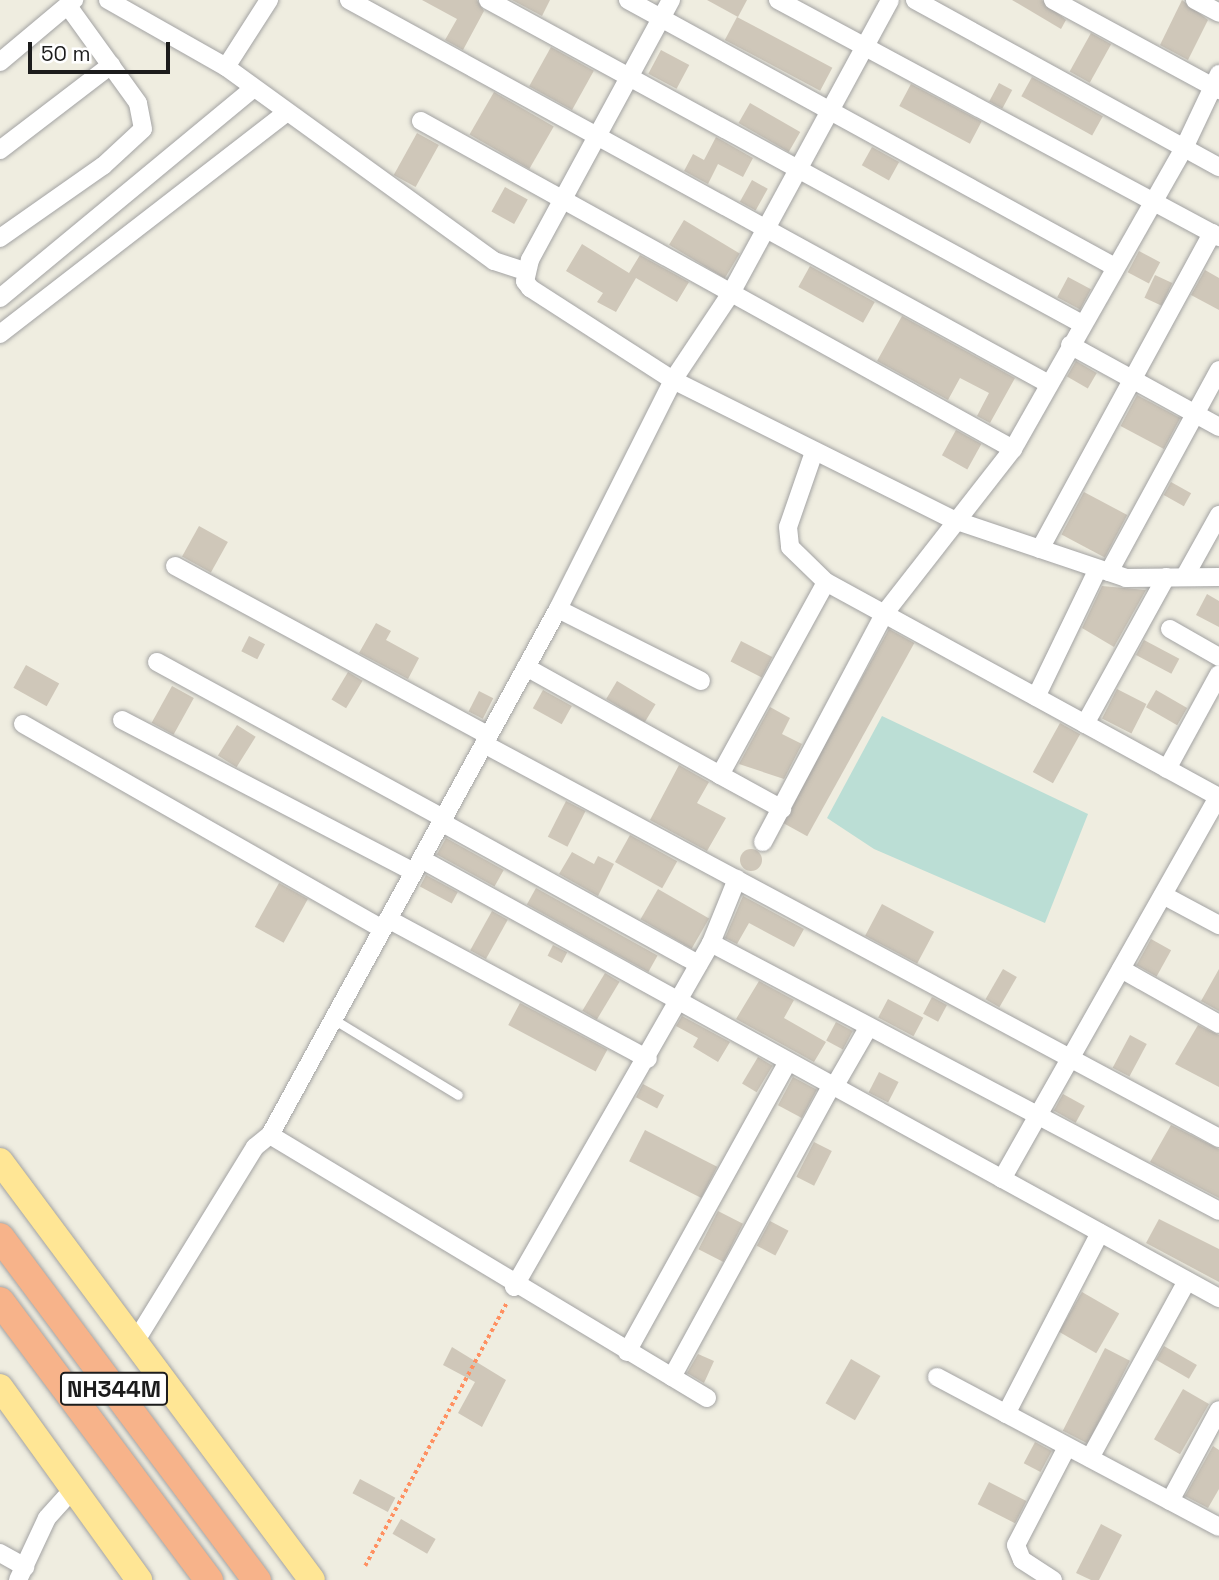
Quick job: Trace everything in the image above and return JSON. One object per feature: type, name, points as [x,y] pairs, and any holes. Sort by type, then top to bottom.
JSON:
[{"type":"highway","name":"NH344M","points":[[0,1237],[257,1580]]},
{"type":"highway","name":"NH344M","points":[[0,1301],[202,1571]]},
{"type":"main road","points":[[0,1161],[312,1580]]},
{"type":"main road","points":[[0,1387],[139,1580]]},
{"type":"street","points":[[108,0],[226,67],[494,261],[525,271]]},
{"type":"street","points":[[226,67],[269,0]]},
{"type":"street","points":[[349,0],[1049,384]]},
{"type":"street","points":[[488,0],[1082,324]]},
{"type":"street","points":[[628,0],[1113,266]]},
{"type":"street","points":[[671,0],[525,271],[530,288],[673,380],[954,520],[1103,571],[1166,577],[1219,577]]},
{"type":"street","points":[[778,0],[1216,235],[1040,549]]},
{"type":"street","points":[[135,1342],[255,1147],[270,1135],[558,609],[673,380],[730,293],[890,0]]},
{"type":"street","points":[[915,0],[1219,167]]},
{"type":"street","points":[[763,842],[884,614],[954,520],[1013,449],[1150,200],[1184,148],[1217,83],[1053,0]]},
{"type":"street","points":[[1195,0],[1219,13]]},
{"type":"street","points":[[0,62],[71,3],[138,103],[143,129],[103,166],[0,238]]},
{"type":"street","points":[[0,150],[111,65]]},
{"type":"street","points":[[0,298],[253,89]]},
{"type":"street","points":[[0,334],[286,113]]},
{"type":"street","points":[[421,121],[1013,449]]},
{"type":"street","points":[[1070,345],[1219,427]]},
{"type":"street","points":[[1036,697],[1103,571],[1219,370]]},
{"type":"street","points":[[814,452],[788,527],[789,547],[826,582],[1219,797],[1002,1179]]},
{"type":"street","points":[[1185,576],[1219,515]]},
{"type":"street","points":[[175,565],[737,879],[1219,1138]]},
{"type":"street","points":[[1085,724],[1166,577]]},
{"type":"street","points":[[720,775],[826,582]]},
{"type":"street","points":[[558,609],[701,681]]},
{"type":"street","points":[[1170,629],[1219,657]]},
{"type":"street","points":[[157,662],[698,964]]},
{"type":"street","points":[[526,667],[782,810]]},
{"type":"street","points":[[1167,769],[1219,674]]},
{"type":"street","points":[[122,720],[417,866],[678,1001],[1219,1298]]},
{"type":"street","points":[[23,724],[385,924],[648,1059]]},
{"type":"street","points":[[514,1287],[648,1059],[711,943],[737,879]]},
{"type":"street","points":[[1163,895],[1219,925]]},
{"type":"street","points":[[711,943],[1219,1211]]},
{"type":"street","points":[[1121,970],[1219,1024]]},
{"type":"street","points":[[672,1377],[833,1086],[868,1028]]},
{"type":"street","points":[[627,1352],[788,1062]]},
{"type":"street","points":[[270,1135],[514,1287],[707,1398]]},
{"type":"street","points":[[1006,1414],[1100,1233]]},
{"type":"street","points":[[1090,1458],[1187,1281]]},
{"type":"street","points":[[937,1377],[1219,1527]]},
{"type":"street","points":[[1170,1501],[1219,1410]]},
{"type":"street","points":[[1053,1580],[1022,1560],[1016,1545],[1067,1447]]},
{"type":"street","points":[[0,1553],[22,1573],[47,1518],[72,1489]]},
{"type":"lane","points":[[333,1019],[458,1095]]},
{"type":"path","points":[[365,1566],[514,1287]]},
{"type":"shaded area","points":[[882,716],[1088,814],[1045,923],[874,849],[827,818]]},
{"type":"building","points":[[422,0],[477,0],[484,11],[463,50],[445,40],[457,19]]},
{"type":"building","points":[[512,0],[550,0],[542,16]]},
{"type":"building","points":[[707,0],[747,0],[738,17]]},
{"type":"building","points":[[1012,0],[1042,0],[1066,20],[1061,29]]},
{"type":"building","points":[[1182,0],[1208,20],[1188,60],[1160,45]]},
{"type":"building","points":[[737,17],[832,68],[820,91],[725,40]]},
{"type":"building","points":[[1091,33],[1111,44],[1090,83],[1070,71]]},
{"type":"building","points":[[551,47],[594,71],[572,110],[529,86]]},
{"type":"building","points":[[661,50],[689,65],[677,89],[648,74]]},
{"type":"building","points":[[1032,77],[1103,116],[1092,136],[1021,96]]},
{"type":"building","points":[[999,83],[1012,90],[1002,109],[989,102]]},
{"type":"building","points":[[911,84],[982,122],[970,144],[899,106]]},
{"type":"building","points":[[494,92],[554,126],[529,169],[470,134]]},
{"type":"building","points":[[750,103],[800,132],[789,152],[738,123]]},
{"type":"building","points":[[417,133],[439,145],[416,187],[394,175]]},
{"type":"building","points":[[716,137],[753,158],[743,177],[718,164],[708,184],[684,171],[693,154],[704,160]]},
{"type":"building","points":[[872,147],[899,162],[889,180],[862,165]]},
{"type":"building","points":[[752,180],[768,189],[756,211],[740,202]]},
{"type":"building","points":[[505,187],[528,200],[514,224],[491,211]]},
{"type":"building","points":[[684,220],[740,253],[725,278],[669,245]]},
{"type":"building","points":[[582,244],[629,273],[640,255],[689,282],[677,302],[636,278],[616,312],[597,302],[603,293],[566,271]]},
{"type":"building","points":[[1139,251],[1160,262],[1149,283],[1128,272]]},
{"type":"building","points":[[810,266],[875,302],[863,323],[798,287]]},
{"type":"building","points":[[1205,270],[1219,278],[1219,310],[1191,295]]},
{"type":"building","points":[[1155,275],[1172,283],[1162,306],[1144,298]]},
{"type":"building","points":[[1068,277],[1091,289],[1080,310],[1057,297]]},
{"type":"building","points":[[902,316],[1015,378],[990,423],[977,416],[989,393],[960,378],[948,400],[877,361]]},
{"type":"building","points":[[1076,361],[1097,373],[1088,389],[1067,377]]},
{"type":"building","points":[[1137,395],[1180,418],[1164,449],[1121,426]]},
{"type":"building","points":[[956,430],[981,444],[967,469],[942,455]]},
{"type":"building","points":[[1171,482],[1191,493],[1184,506],[1164,495]]},
{"type":"building","points":[[1084,492],[1127,515],[1105,557],[1061,534]]},
{"type":"building","points":[[199,526],[228,542],[211,573],[182,557]]},
{"type":"building","points":[[1102,586],[1146,590],[1114,647],[1082,628]]},
{"type":"building","points":[[1207,594],[1219,601],[1219,627],[1196,615]]},
{"type":"building","points":[[376,623],[391,631],[386,640],[419,658],[408,679],[359,653]]},
{"type":"building","points":[[889,629],[914,643],[807,836],[782,822]]},
{"type":"building","points":[[249,636],[265,644],[257,659],[241,651]]},
{"type":"building","points":[[1144,640],[1179,659],[1171,674],[1136,655]]},
{"type":"building","points":[[741,641],[772,657],[762,677],[731,661]]},
{"type":"building","points":[[26,665],[59,683],[47,706],[13,688]]},
{"type":"building","points":[[348,672],[363,681],[346,708],[332,699]]},
{"type":"building","points":[[617,681],[656,704],[645,722],[606,699]]},
{"type":"building","points":[[172,686],[194,698],[174,735],[152,723]]},
{"type":"building","points":[[1117,689],[1146,704],[1131,733],[1102,718]]},
{"type":"building","points":[[543,690],[572,706],[562,724],[533,708]]},
{"type":"building","points":[[1156,690],[1187,708],[1177,725],[1146,707]]},
{"type":"building","points":[[479,691],[493,698],[483,719],[469,711]]},
{"type":"building","points":[[770,707],[790,718],[782,734],[802,744],[784,779],[739,764]]},
{"type":"building","points":[[1060,723],[1080,734],[1053,783],[1033,772]]},
{"type":"building","points":[[237,725],[256,737],[237,767],[218,756]]},
{"type":"building","points":[[679,765],[709,782],[697,803],[726,818],[707,851],[650,820]]},
{"type":"building","points":[[566,801],[586,811],[567,847],[548,837]]},
{"type":"building","points":[[630,835],[677,861],[662,888],[615,862]]},
{"type":"building","points":[[446,838],[504,870],[495,887],[437,855]]},
{"type":"building","points":[[751,849],[759,852],[762,860],[759,868],[751,871],[743,868],[740,860],[743,852]]},
{"type":"building","points":[[572,852],[594,864],[598,856],[614,864],[598,896],[559,874]]},
{"type":"building","points":[[426,875],[458,892],[452,903],[420,886]]},
{"type":"building","points":[[279,883],[308,899],[284,943],[255,927]]},
{"type":"building","points":[[536,888],[658,955],[648,972],[527,905]]},
{"type":"building","points":[[658,889],[709,918],[692,949],[640,919]]},
{"type":"building","points":[[743,896],[804,929],[794,947],[749,923],[737,944],[725,938]]},
{"type":"building","points":[[882,904],[934,932],[917,963],[865,936]]},
{"type":"building","points":[[492,911],[508,920],[486,959],[470,950]]},
{"type":"building","points":[[1151,939],[1171,950],[1157,976],[1136,965]]},
{"type":"building","points":[[553,945],[567,952],[562,963],[548,956]]},
{"type":"building","points":[[1003,969],[1017,977],[999,1007],[986,999]]},
{"type":"building","points":[[1219,969],[1219,1011],[1201,1001]]},
{"type":"building","points":[[605,973],[620,982],[597,1019],[582,1011]]},
{"type":"building","points":[[759,981],[794,1000],[784,1018],[826,1042],[814,1062],[736,1019]]},
{"type":"building","points":[[932,997],[947,1005],[938,1022],[923,1014]]},
{"type":"building","points":[[888,999],[923,1018],[913,1036],[878,1018]]},
{"type":"building","points":[[520,1003],[607,1049],[596,1072],[508,1025]]},
{"type":"building","points":[[682,1016],[730,1042],[718,1062],[693,1047],[698,1038],[676,1026]]},
{"type":"building","points":[[836,1022],[853,1031],[843,1049],[826,1041]]},
{"type":"building","points":[[1198,1025],[1219,1035],[1219,1087],[1175,1064]]},
{"type":"building","points":[[1130,1035],[1147,1044],[1129,1077],[1113,1068]]},
{"type":"building","points":[[758,1057],[773,1066],[757,1092],[742,1084]]},
{"type":"building","points":[[879,1072],[899,1082],[888,1102],[869,1092]]},
{"type":"building","points":[[793,1077],[817,1090],[802,1118],[778,1105]]},
{"type":"building","points":[[643,1084],[664,1095],[657,1109],[636,1097]]},
{"type":"building","points":[[1063,1094],[1085,1106],[1076,1123],[1054,1111]]},
{"type":"building","points":[[1171,1125],[1219,1149],[1219,1198],[1150,1162]]},
{"type":"building","points":[[645,1130],[717,1167],[701,1198],[629,1161]]},
{"type":"building","points":[[814,1142],[832,1151],[814,1186],[796,1177]]},
{"type":"building","points":[[718,1211],[743,1224],[723,1262],[698,1249]]},
{"type":"building","points":[[1159,1219],[1219,1249],[1219,1282],[1146,1243]]},
{"type":"building","points":[[770,1221],[789,1231],[775,1256],[757,1246]]},
{"type":"building","points":[[1082,1292],[1119,1314],[1096,1353],[1059,1332]]},
{"type":"building","points":[[1164,1346],[1197,1365],[1189,1379],[1156,1360]]},
{"type":"building","points":[[452,1347],[506,1380],[482,1427],[458,1413],[475,1382],[443,1365]]},
{"type":"building","points":[[1105,1348],[1130,1361],[1088,1444],[1063,1431]]},
{"type":"building","points":[[698,1354],[714,1361],[704,1383],[687,1373]]},
{"type":"building","points":[[851,1359],[880,1376],[855,1420],[826,1403]]},
{"type":"building","points":[[1183,1389],[1209,1404],[1180,1454],[1154,1439]]},
{"type":"building","points":[[1035,1442],[1052,1451],[1041,1472],[1024,1463]]},
{"type":"building","points":[[1213,1446],[1219,1450],[1219,1489],[1208,1508],[1185,1496]]},
{"type":"building","points":[[360,1479],[395,1498],[388,1512],[352,1493]]},
{"type":"building","points":[[989,1482],[1026,1501],[1015,1523],[978,1504]]},
{"type":"building","points":[[401,1519],[436,1539],[427,1554],[392,1534]]},
{"type":"building","points":[[1101,1524],[1122,1535],[1099,1580],[1091,1580],[1076,1573]]}]
